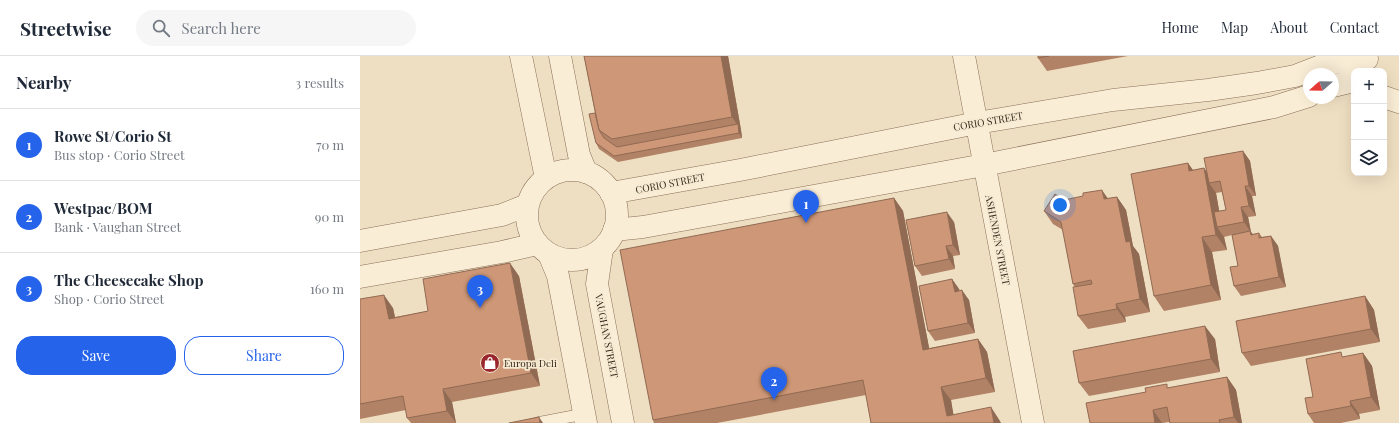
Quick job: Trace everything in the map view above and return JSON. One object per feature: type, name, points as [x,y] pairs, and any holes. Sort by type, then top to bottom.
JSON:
[{"type":"street","points":[[521,56],[546,178]]},
{"type":"street","points":[[560,56],[579,155],[586,172]]},
{"type":"street","name":"ASHENDEN STREET","points":[[964,56],[1033,423]]},
{"type":"street","name":"CORIO STREET","points":[[611,193],[746,169],[977,122],[1113,100],[1208,90],[1257,83],[1295,76],[1326,64],[1360,65]]},
{"type":"street","name":"CORIO STREET","points":[[1339,81],[1360,65]]},
{"type":"street","points":[[614,230],[650,225],[984,165],[1274,107],[1303,98]]},
{"type":"street","points":[[1387,98],[1399,102]]},
{"type":"street","points":[[360,277],[502,252],[543,249],[559,259],[570,261],[592,256],[602,249],[609,241],[617,218],[616,205],[611,193],[596,177],[586,172],[572,170],[558,172],[546,178],[531,195],[527,205],[526,219],[530,232],[543,249],[558,276],[585,419]]},
{"type":"street","points":[[360,241],[502,215],[527,205]]},
{"type":"street","name":"VAUGHAN STREET","points":[[602,249],[597,284],[623,423]]},
{"type":"lane","points":[[537,423],[585,419]]},
{"type":"building","points":[[584,56],[721,56],[732,117],[612,139],[599,130]]},
{"type":"building","points":[[1038,56],[1049,56],[1038,58]]},
{"type":"building","points":[[595,113],[599,130],[604,138],[617,147],[738,124],[739,133],[614,156],[596,143],[589,114]]},
{"type":"building","points":[[1243,151],[1249,186],[1245,186],[1249,206],[1241,207],[1244,222],[1217,227],[1214,212],[1226,210],[1220,181],[1209,183],[1204,158]]},
{"type":"building","points":[[1188,163],[1189,171],[1204,168],[1216,235],[1202,237],[1211,285],[1154,296],[1131,174]]},
{"type":"building","points":[[1102,190],[1104,199],[1117,197],[1126,242],[1130,241],[1140,299],[1116,304],[1117,309],[1078,316],[1073,287],[1092,284],[1091,280],[1073,284],[1061,222],[1044,211],[1055,194],[1064,200],[1083,196],[1083,193]]},
{"type":"building","points":[[894,198],[923,350],[978,339],[986,378],[941,387],[947,416],[991,407],[994,423],[871,423],[863,380],[653,420],[620,250]]},
{"type":"building","points":[[947,212],[953,245],[946,246],[949,259],[915,266],[906,220]]},
{"type":"building","points":[[1250,231],[1251,235],[1259,233],[1259,238],[1271,236],[1279,277],[1234,286],[1230,267],[1238,266],[1232,235]]},
{"type":"building","points":[[510,263],[531,373],[443,389],[447,411],[407,418],[403,396],[360,404],[360,299],[384,295],[389,319],[428,311],[423,279]]},
{"type":"building","points":[[952,279],[955,292],[962,290],[968,323],[928,331],[919,286]]},
{"type":"building","points":[[1365,296],[1371,329],[1242,353],[1236,321]]},
{"type":"building","points":[[1205,326],[1211,359],[1079,383],[1073,351]]},
{"type":"building","points":[[1341,352],[1342,357],[1363,353],[1371,397],[1350,401],[1351,406],[1308,414],[1305,398],[1313,397],[1306,359]]},
{"type":"building","points":[[1227,377],[1234,417],[1219,420],[1220,423],[1170,423],[1167,407],[1153,410],[1155,423],[1090,423],[1086,403],[1146,392],[1145,388],[1167,384],[1167,388]]},
{"type":"building","points":[[539,417],[540,423],[509,423]]},
{"type":"place","name":"Rowe St/Corio St","points":[[806,223]]},
{"type":"place","name":"The Cheesecake Shop","points":[[480,308]]},
{"type":"place","name":"Europa Deli","points":[[490,363]]},
{"type":"place","name":"Westpac/BOM","points":[[774,400]]}]
